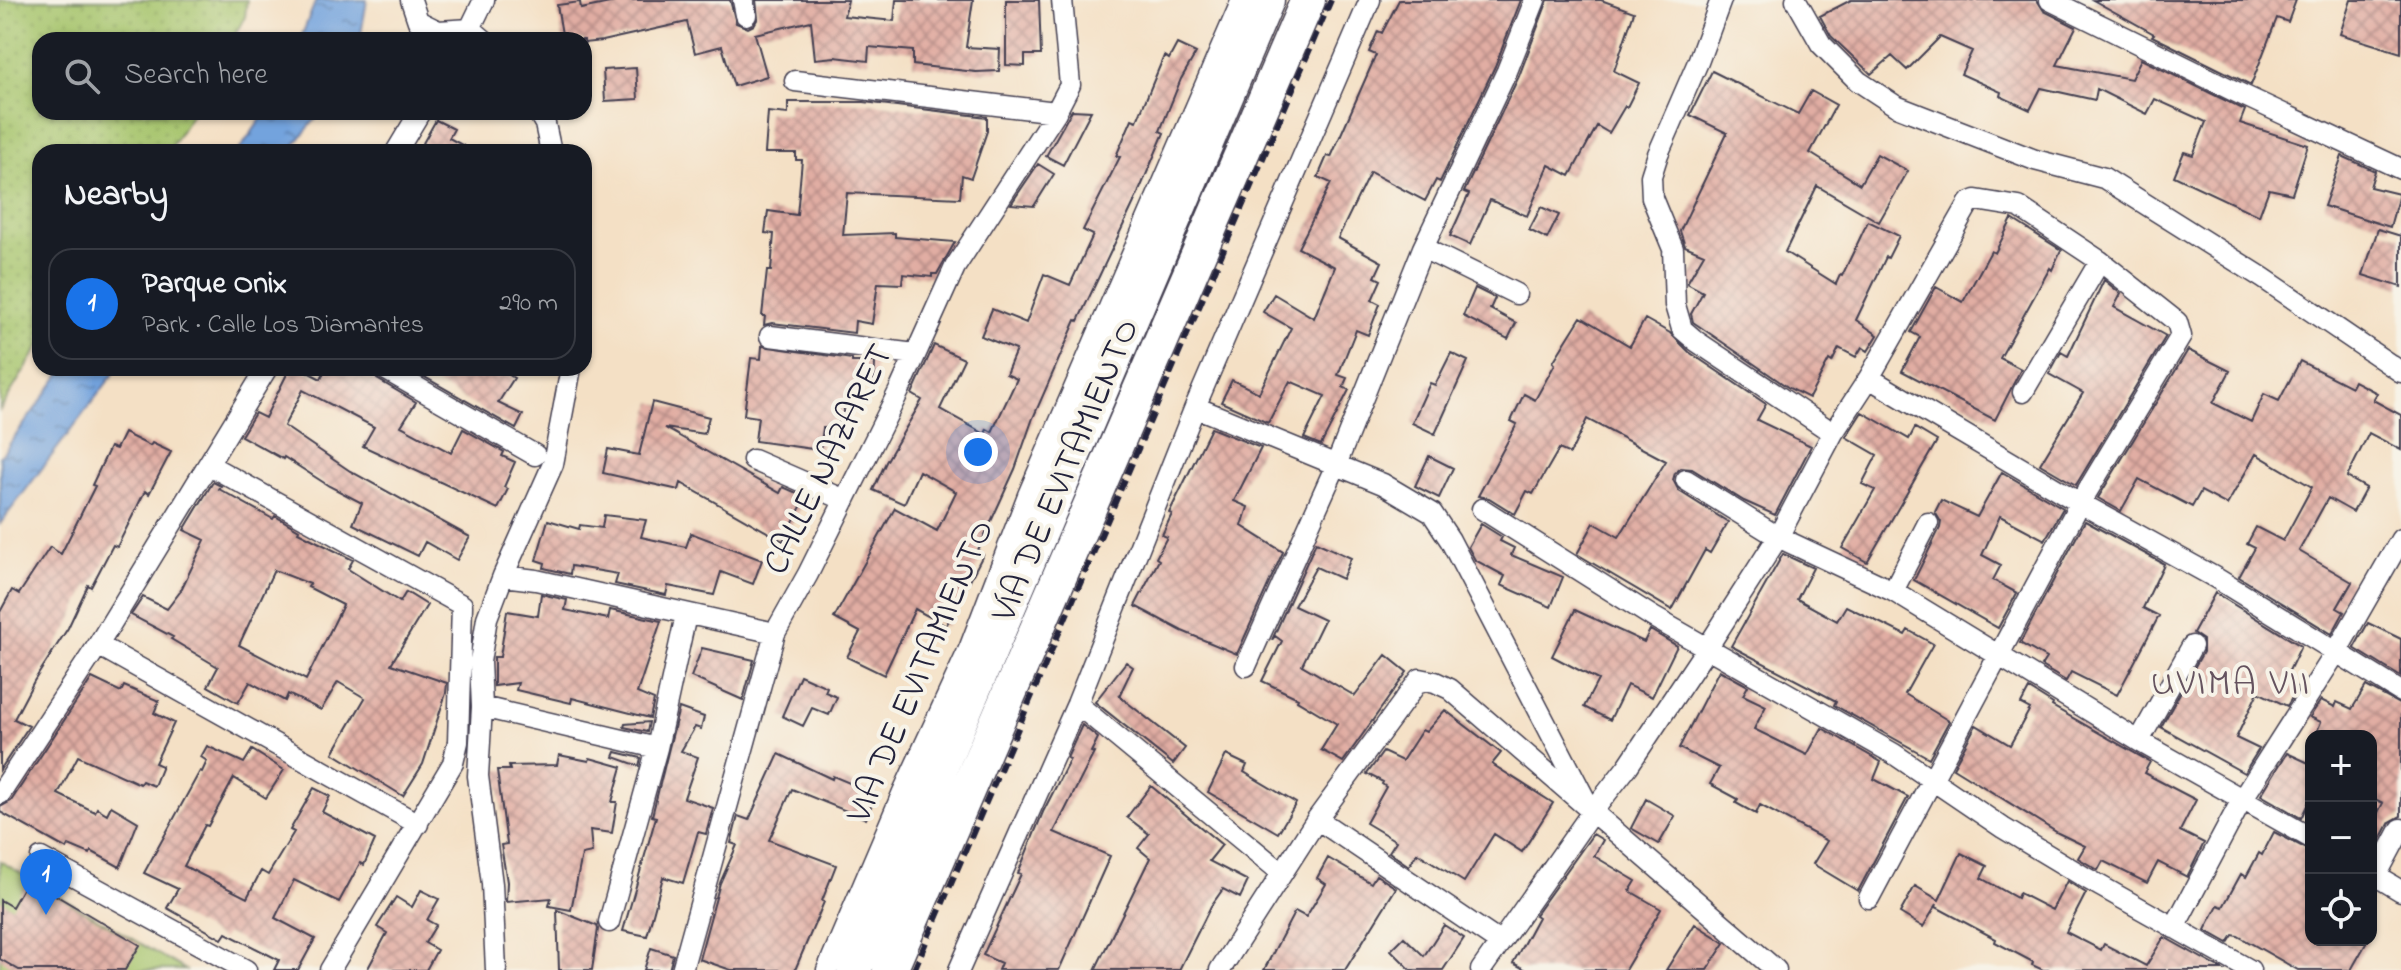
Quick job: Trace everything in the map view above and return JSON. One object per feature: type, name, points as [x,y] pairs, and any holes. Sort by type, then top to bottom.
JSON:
[{"type":"highway","name":"VÍA DE EVITAMIENTO","points":[[854,970],[1267,0]]},
{"type":"highway","name":"VÍA DE EVITAMIENTO","points":[[890,970],[1308,0]]},
{"type":"street","points":[[411,0],[418,21],[445,32]]},
{"type":"street","points":[[474,32],[484,0]]},
{"type":"street","name":"CALLE NAZARET","points":[[682,970],[775,633],[845,500],[955,267],[1056,112],[1070,85],[1062,0]]},
{"type":"street","name":"VIA DE EVITAMIENTO","points":[[827,970],[903,792],[969,649],[1028,495],[1242,0]]},
{"type":"street","points":[[959,970],[1077,704],[1195,407],[1370,0]]},
{"type":"street","points":[[1246,666],[1336,465],[1423,248],[1507,71],[1535,0]]},
{"type":"street","points":[[1721,0],[1651,176],[1652,198],[1673,249],[1675,305],[1682,329],[1696,341],[1833,433]]},
{"type":"street","points":[[1796,0],[1821,44],[1858,81],[1896,106],[2035,160],[2104,178],[2263,278],[2401,372]]},
{"type":"street","points":[[2050,0],[2401,169]]},
{"type":"street","points":[[795,81],[1056,112]]},
{"type":"street","points":[[401,144],[415,120]]},
{"type":"street","points":[[543,120],[549,144]]},
{"type":"street","points":[[1481,970],[1628,766],[1778,537],[1833,433],[1869,378],[1969,203],[1976,200],[2019,207],[2100,261],[2177,322],[2181,336],[2080,503],[1869,898]]},
{"type":"street","points":[[1423,248],[1516,294]]},
{"type":"street","points":[[2023,392],[2100,261]]},
{"type":"street","points":[[770,336],[915,354]]},
{"type":"street","points":[[0,794],[98,645],[262,376]]},
{"type":"street","points":[[397,376],[535,455]]},
{"type":"street","points":[[496,970],[492,884],[478,776],[482,707],[480,662],[487,618],[553,464],[570,376]]},
{"type":"street","points":[[1869,378],[2080,503],[2216,578],[2401,692]]},
{"type":"street","points":[[1195,407],[1383,484],[1432,513],[1450,540],[1592,812]]},
{"type":"street","points":[[753,460],[845,500]]},
{"type":"street","points":[[209,465],[462,605],[458,742],[453,763],[330,970]]},
{"type":"street","points":[[1686,480],[1778,537],[1893,591],[2139,741],[2305,834]]},
{"type":"street","points":[[1482,509],[1653,617],[1894,754],[2003,828],[2250,970]]},
{"type":"street","points":[[1893,591],[1928,523]]},
{"type":"street","points":[[2174,928],[2243,798],[2335,654],[2401,539]]},
{"type":"street","points":[[503,576],[536,580],[775,633]]},
{"type":"street","points":[[609,922],[657,748],[686,615]]},
{"type":"street","points":[[98,645],[418,824]]},
{"type":"street","points":[[2139,741],[2192,646]]},
{"type":"street","points":[[1220,970],[1317,819],[1420,679],[1450,689],[1776,970]]},
{"type":"street","points":[[1077,704],[1282,873]]},
{"type":"street","points":[[482,707],[657,748]]},
{"type":"street","points":[[1317,819],[1499,942]]},
{"type":"street","points":[[2374,874],[2401,829]]},
{"type":"street","points":[[41,858],[246,970]]},
{"type":"street","points":[[2377,877],[2401,891]]},
{"type":"green space","points":[[0,0],[247,0],[245,17],[237,32],[32,32],[32,120],[188,120],[173,144],[32,144],[32,358],[0,410]]},
{"type":"green space","points":[[0,861],[185,970],[0,970]]},
{"type":"water","points":[[316,0],[367,0],[361,32],[303,32]]},
{"type":"water","points":[[260,120],[315,120],[295,144],[244,144]]},
{"type":"water","points":[[59,376],[112,376],[0,524],[0,457]]},
{"type":"building","points":[[624,0],[730,0],[736,23],[748,28],[758,18],[756,0],[848,0],[844,16],[894,21],[896,0],[973,0],[966,47],[1000,49],[999,71],[976,72],[913,65],[913,51],[869,47],[868,61],[835,57],[815,59],[811,21],[755,34],[767,76],[734,86],[722,46],[695,53],[687,22],[592,42],[592,32],[562,32],[557,5],[580,2],[581,9]]},
{"type":"building","points":[[1006,0],[1039,0],[1041,55],[1025,55],[1025,66],[1006,65]]},
{"type":"building","points":[[1399,0],[1521,0],[1495,66],[1440,182],[1436,180],[1425,201],[1370,172],[1338,238],[1382,262],[1375,277],[1381,280],[1372,300],[1380,304],[1368,335],[1356,330],[1338,375],[1347,378],[1343,387],[1349,390],[1321,445],[1304,438],[1325,396],[1290,381],[1268,423],[1221,402],[1232,380],[1259,393],[1291,328],[1263,312],[1274,294],[1314,318],[1335,267],[1298,248],[1331,183],[1318,177],[1327,156],[1331,157],[1376,55],[1369,52],[1378,31],[1382,33]]},
{"type":"building","points":[[1548,0],[1601,0],[1634,12],[1614,71],[1639,83],[1609,133],[1597,126],[1570,176],[1549,165],[1527,216],[1490,200],[1470,245],[1450,236],[1469,194],[1464,192],[1519,76]]},
{"type":"building","points":[[1851,0],[2037,0],[2044,11],[2076,27],[2057,65],[2131,79],[2141,59],[2245,110],[2240,123],[2308,145],[2292,194],[2269,189],[2259,216],[2174,176],[2184,152],[2193,155],[2206,122],[2155,99],[2147,114],[2097,89],[2095,100],[2041,88],[2030,110],[2000,96],[2001,92],[1961,74],[1972,51],[1940,37],[1907,70],[1892,56],[1871,74],[1831,36],[1820,16]]},
{"type":"building","points":[[2093,0],[2296,0],[2288,22],[2277,18],[2251,85],[2152,36],[2154,34]]},
{"type":"building","points":[[2351,0],[2401,0],[2401,53],[2340,34]]},
{"type":"building","points":[[1177,44],[1196,53],[1181,79],[1160,131],[1164,133],[1137,196],[1076,320],[1033,418],[1015,469],[977,552],[983,555],[946,626],[915,609],[884,675],[847,657],[860,632],[834,618],[895,508],[937,531],[956,492],[919,471],[904,504],[873,490],[922,400],[912,394],[934,345],[964,359],[940,409],[985,434],[987,429],[992,432],[1017,379],[1006,374],[1016,350],[981,336],[992,309],[1026,323],[1044,274],[1070,285],[1093,235],[1083,230],[1120,157],[1116,156],[1132,119],[1137,121],[1164,56],[1169,59]]},
{"type":"building","points":[[636,68],[638,99],[605,101],[603,70]]},
{"type":"building","points":[[1712,71],[1798,114],[1811,91],[1836,105],[1810,153],[1860,184],[1877,154],[1908,171],[1879,222],[1817,186],[1785,252],[1836,284],[1868,221],[1899,236],[1856,320],[1878,335],[1868,351],[1862,347],[1856,357],[1839,348],[1832,362],[1829,360],[1809,398],[1789,388],[1693,322],[1691,314],[1703,292],[1687,283],[1704,254],[1685,246],[1680,231],[1727,133],[1690,115]]},
{"type":"building","points":[[788,102],[864,102],[987,117],[987,131],[971,178],[962,175],[960,198],[847,193],[843,235],[895,233],[895,237],[955,242],[937,274],[932,274],[932,277],[903,274],[902,284],[878,283],[872,324],[855,321],[854,333],[772,323],[764,325],[765,316],[762,316],[774,234],[765,233],[768,211],[797,215],[802,160],[796,160],[796,153],[765,153],[768,112],[788,114]]},
{"type":"building","points":[[1072,110],[1091,111],[1063,165],[1046,156]]},
{"type":"building","points":[[436,120],[454,129],[449,138],[460,144],[422,144]]},
{"type":"building","points":[[2342,156],[2375,171],[2370,187],[2399,194],[2390,227],[2324,206]]},
{"type":"building","points":[[1038,164],[1054,174],[1034,206],[1011,204]]},
{"type":"building","points":[[1541,207],[1559,215],[1547,239],[1529,230]]},
{"type":"building","points":[[2012,219],[2061,250],[2000,358],[2021,369],[1995,420],[1902,371],[1920,337],[1911,332],[1936,287],[1963,302],[1991,251],[1995,253]]},
{"type":"building","points":[[2378,229],[2401,236],[2401,287],[2363,275]]},
{"type":"building","points":[[2104,280],[2121,294],[2114,307],[2166,336],[2076,485],[2040,464],[2083,393],[2049,374],[2061,352],[2068,356]]},
{"type":"building","points":[[1475,288],[1495,298],[1490,309],[1516,323],[1508,339],[1463,316]]},
{"type":"building","points":[[1581,317],[1630,346],[1645,319],[1670,333],[1689,352],[1766,404],[1757,420],[1811,446],[1775,515],[1744,501],[1692,469],[1681,468],[1675,473],[1673,480],[1679,491],[1728,522],[1710,553],[1705,550],[1672,610],[1577,554],[1594,523],[1619,537],[1666,461],[1587,419],[1570,454],[1559,449],[1533,494],[1527,491],[1515,514],[1489,498],[1478,496],[1517,424],[1511,421],[1524,394],[1535,400],[1555,364],[1553,362]]},
{"type":"building","points":[[762,346],[852,359],[852,362],[875,362],[874,385],[860,384],[859,408],[844,408],[844,419],[839,419],[838,428],[823,428],[820,450],[755,441],[758,417],[744,415],[751,358],[761,359]]},
{"type":"building","points":[[2188,350],[2230,371],[2213,403],[2251,422],[2264,394],[2279,401],[2300,361],[2351,387],[2354,381],[2377,393],[2373,400],[2401,415],[2401,450],[2369,433],[2347,477],[2366,488],[2353,512],[2328,498],[2299,551],[2352,582],[2337,608],[2344,612],[2332,634],[2239,577],[2255,548],[2247,544],[2256,527],[2283,541],[2312,487],[2256,454],[2227,505],[2201,491],[2192,507],[2139,479],[2121,511],[2098,498]]},
{"type":"building","points":[[1451,353],[1468,361],[1435,434],[1412,423],[1430,383],[1435,385]]},
{"type":"building","points":[[286,376],[315,376],[321,379],[322,376],[375,376],[416,402],[401,426],[451,453],[463,429],[504,452],[502,456],[515,462],[504,487],[508,489],[498,509],[363,446],[374,427],[303,390],[284,426],[350,471],[470,537],[457,560],[425,542],[418,556],[353,524],[362,503],[284,457],[241,436],[255,413],[265,418]]},
{"type":"building","points":[[423,376],[511,376],[514,378],[498,403],[523,415],[516,429]]},
{"type":"building","points":[[652,402],[709,417],[704,434],[665,428],[780,493],[783,487],[806,497],[783,541],[681,483],[679,490],[603,473],[608,449],[639,455]]},
{"type":"building","points":[[1862,412],[1909,439],[1915,428],[1937,441],[1867,562],[1842,548],[1875,490],[1862,484],[1877,455],[1846,437]]},
{"type":"building","points":[[1211,428],[1261,448],[1234,501],[1248,507],[1242,526],[1283,552],[1237,654],[1182,631],[1135,606],[1159,560],[1156,558],[1167,537],[1162,535],[1172,514],[1169,513]]},
{"type":"building","points":[[124,433],[171,452],[149,494],[145,491],[117,547],[113,545],[91,587],[88,585],[68,628],[34,681],[14,719],[29,726],[0,770],[0,612],[12,590],[19,594],[50,547],[61,554],[95,486],[92,485],[110,447],[116,449]]},
{"type":"building","points":[[1429,456],[1453,468],[1439,498],[1415,486]]},
{"type":"building","points":[[2002,472],[2063,508],[2045,540],[2000,516],[1982,555],[2001,565],[1993,580],[2017,593],[1998,628],[1914,580],[1940,528],[1941,522],[1935,512],[1941,500],[1977,517]]},
{"type":"building","points":[[213,482],[221,486],[219,489],[353,560],[348,569],[400,602],[406,592],[427,605],[391,664],[447,683],[446,693],[423,764],[403,796],[333,753],[365,698],[338,682],[321,710],[288,694],[285,701],[250,682],[238,703],[208,686],[218,667],[171,639],[173,637],[131,615],[143,597],[167,609],[180,592],[205,540],[184,530]],"holes":[[[274,570],[310,584],[308,587],[343,605],[306,680],[239,645]]]},
{"type":"building","points":[[604,515],[646,520],[641,537],[686,547],[691,533],[762,560],[753,584],[721,572],[714,595],[668,586],[666,595],[615,584],[618,574],[571,566],[570,574],[544,568],[545,563],[536,560],[548,520],[579,529],[580,525],[602,528]]},
{"type":"building","points":[[2085,521],[2164,564],[2143,608],[2159,616],[2117,695],[2071,672],[2066,681],[2041,666],[2046,658],[2020,643]]},
{"type":"building","points":[[1481,524],[1502,537],[1500,541],[1514,548],[1511,555],[1563,577],[1551,607],[1501,585],[1505,576],[1475,560],[1468,547]]},
{"type":"building","points":[[1316,542],[1351,558],[1342,579],[1316,567],[1294,606],[1324,620],[1302,665],[1355,696],[1386,655],[1407,672],[1343,762],[1321,750],[1337,724],[1298,698],[1262,681],[1282,641],[1275,636],[1272,640]]},
{"type":"building","points":[[1783,554],[1813,568],[1797,599],[1837,621],[1846,606],[1905,635],[1908,630],[1933,644],[1905,694],[1949,721],[1929,758],[1834,705],[1836,701],[1731,646]]},
{"type":"building","points":[[2215,593],[2301,646],[2284,681],[2298,688],[2287,706],[2258,692],[2236,738],[2259,749],[2244,773],[2161,727],[2203,652],[2203,640],[2193,633]]},
{"type":"building","points":[[541,594],[567,600],[565,610],[608,619],[610,610],[661,621],[637,693],[654,700],[650,718],[572,698],[571,703],[516,690],[518,683],[494,686],[494,657],[500,657],[507,611],[538,616]]},
{"type":"building","points":[[1575,610],[1644,642],[1650,630],[1677,646],[1652,697],[1627,685],[1610,720],[1584,707],[1598,680],[1552,656]]},
{"type":"building","points":[[2368,623],[2401,639],[2401,677],[2354,648]]},
{"type":"building","points":[[702,648],[754,660],[743,700],[691,677]]},
{"type":"building","points":[[1126,662],[1133,667],[1119,696],[1185,748],[1173,764],[1095,702]]},
{"type":"building","points":[[1719,670],[1748,686],[1743,695],[1766,706],[1754,729],[1807,755],[1822,728],[1881,762],[1874,779],[1908,797],[1858,891],[1813,864],[1827,841],[1760,805],[1756,814],[1736,803],[1738,799],[1710,784],[1719,768],[1679,748]]},
{"type":"building","points":[[800,675],[827,687],[825,692],[837,697],[829,715],[812,708],[803,726],[782,716]]},
{"type":"building","points":[[92,678],[121,692],[124,686],[159,701],[154,713],[174,723],[155,763],[162,766],[154,786],[142,781],[140,784],[78,756],[58,794],[95,812],[97,808],[107,814],[111,806],[138,822],[120,867],[91,851],[90,854],[69,845],[67,849],[0,812],[0,807],[11,801]]},
{"type":"building","points":[[2366,686],[2401,705],[2401,816],[2390,822],[2377,847],[2377,814],[2383,803],[2377,800],[2377,730],[2318,730],[2321,722],[2310,717],[2321,700],[2335,707],[2337,702],[2352,709]]},
{"type":"building","points":[[2029,689],[2052,706],[2150,762],[2144,773],[2196,800],[2180,831],[2204,843],[2187,877],[2158,862],[2147,883],[2103,861],[2098,870],[2078,858],[2085,846],[2058,833],[1953,768],[1976,725],[2010,745],[2030,709],[2021,704]]},
{"type":"building","points":[[679,708],[704,717],[701,729],[695,727],[681,751],[698,757],[684,798],[713,808],[706,834],[698,832],[683,883],[663,877],[647,936],[623,931],[656,817],[652,816]]},
{"type":"building","points":[[1445,710],[1501,753],[1492,764],[1553,803],[1522,852],[1494,834],[1464,882],[1417,853],[1409,866],[1389,852],[1396,841],[1366,823],[1386,787],[1383,782],[1367,774],[1383,752],[1402,761],[1422,730],[1426,732]]},
{"type":"building","points":[[649,722],[647,732],[624,727],[625,724]]},
{"type":"building","points":[[1082,725],[1098,738],[1091,752],[1094,753],[1054,832],[1110,856],[1059,970],[998,970],[1001,963],[983,955],[1021,874],[1018,873],[1043,812],[1070,759],[1067,758]]},
{"type":"building","points":[[207,746],[244,763],[252,750],[284,770],[266,798],[234,778],[184,866],[247,898],[261,871],[268,875],[294,832],[290,830],[314,788],[330,796],[322,812],[375,840],[364,865],[360,863],[339,902],[294,880],[275,918],[315,939],[298,970],[274,970],[279,960],[226,933],[222,939],[167,908],[178,889],[144,873],[202,772],[207,761],[201,757]]},
{"type":"building","points":[[616,752],[641,758],[639,766],[614,757]]},
{"type":"building","points":[[2287,753],[2305,761],[2305,810],[2301,818],[2261,795]]},
{"type":"building","points":[[779,754],[832,779],[833,776],[876,794],[866,819],[792,789],[769,840],[836,865],[824,902],[795,970],[731,970],[699,959],[720,883],[737,845],[731,843],[738,816],[749,820]]},
{"type":"building","points":[[559,755],[589,761],[590,758],[622,767],[612,802],[617,802],[612,833],[590,830],[592,853],[582,855],[571,910],[549,906],[551,898],[506,902],[507,882],[501,845],[507,844],[497,770],[510,770],[509,766],[557,765]]},
{"type":"building","points":[[1226,755],[1247,765],[1244,772],[1296,803],[1278,833],[1208,792]]},
{"type":"building","points":[[1151,786],[1222,845],[1209,861],[1248,881],[1240,898],[1223,889],[1211,906],[1179,970],[1095,970],[1150,858],[1138,848],[1149,834],[1127,817]]},
{"type":"building","points":[[1646,799],[1675,816],[1659,844],[1631,828]]},
{"type":"building","points":[[2274,832],[2305,848],[2305,946],[2365,946],[2351,970],[2298,970],[2238,936],[2233,935],[2228,943],[2205,930],[2218,905],[2223,907],[2241,874],[2246,877],[2259,853],[2262,855]]},
{"type":"building","points":[[1593,834],[1603,840],[1594,856],[1636,881],[1630,891],[1661,909],[1625,970],[1526,970],[1513,963],[1538,917],[1535,915]]},
{"type":"building","points":[[1961,853],[1987,866],[1981,878],[2017,898],[2019,893],[2052,910],[2067,881],[2086,893],[2066,932],[2101,950],[2104,944],[2146,966],[2164,937],[2223,970],[2043,970],[1995,942],[1996,939],[1936,907],[1937,904],[1923,927],[1900,913],[1915,886],[1939,900]]},
{"type":"building","points":[[1328,858],[1371,883],[1376,875],[1396,888],[1345,970],[1264,970],[1295,911],[1306,917],[1326,884],[1317,878]]},
{"type":"building","points":[[28,879],[140,945],[125,970],[19,970],[0,959],[0,900],[12,907]]},
{"type":"building","points":[[421,890],[439,899],[427,920],[436,925],[425,943],[437,950],[426,970],[367,970],[387,933],[377,927],[396,897],[412,907]]},
{"type":"building","points":[[557,910],[597,926],[592,970],[559,970]]},
{"type":"building","points":[[1695,924],[1725,943],[1707,970],[1666,970]]},
{"type":"building","points":[[1444,925],[1464,938],[1443,970],[1411,970],[1391,950],[1404,937],[1424,956]]},
{"type":"building","points":[[651,948],[673,955],[669,970],[644,970]]},
{"type":"railway","points":[[914,970],[1331,0]]},
{"type":"place","name":"Parque Onix","points":[[46,915]]},
{"type":"district","name":"UVIMA VII","points":[[2231,681]]}]
